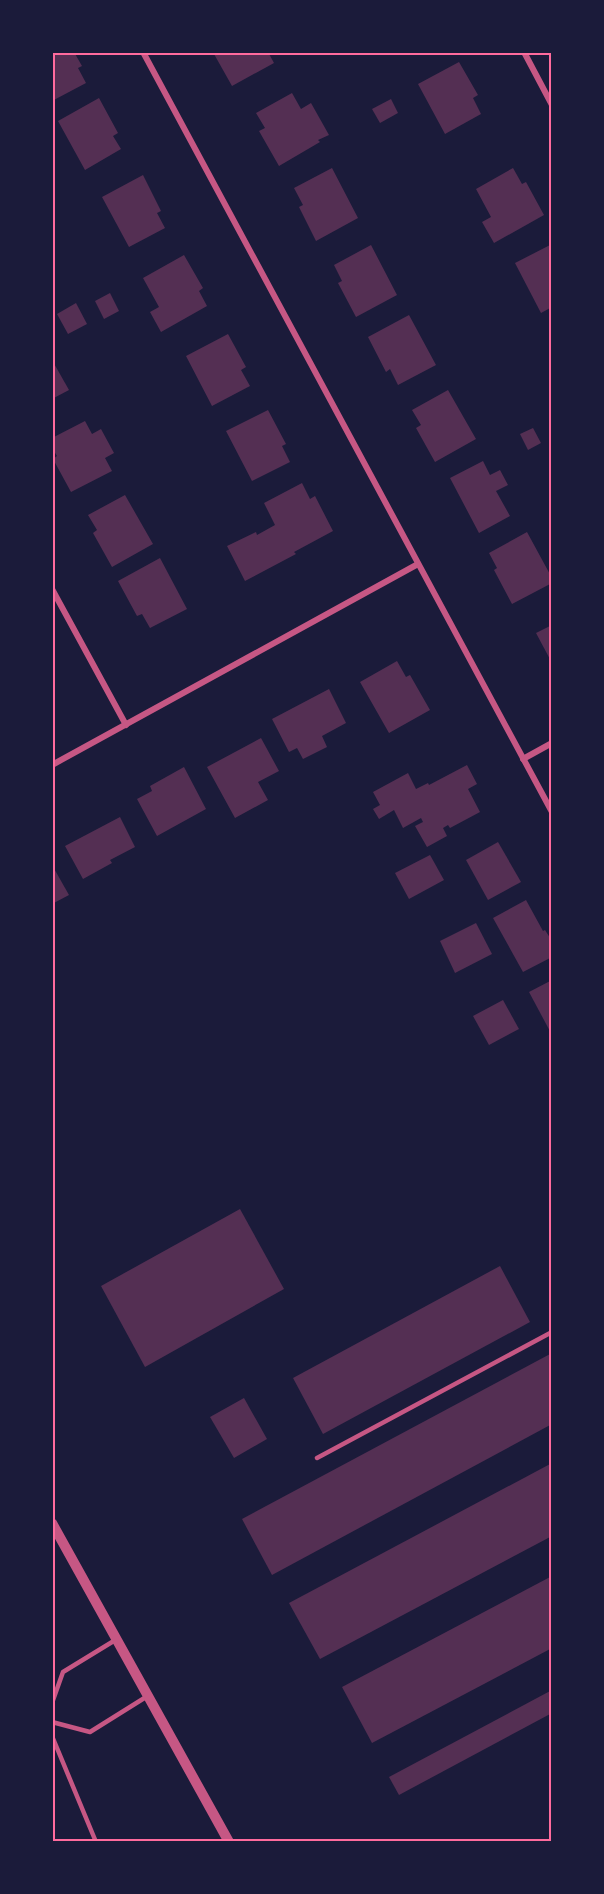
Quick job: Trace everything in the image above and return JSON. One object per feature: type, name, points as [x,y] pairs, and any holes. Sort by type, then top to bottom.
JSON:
[{"type":"street","points":[[143,52],[552,812]]},
{"type":"street","points":[[524,52],[552,105]]},
{"type":"street","points":[[52,765],[418,564]]},
{"type":"street","points":[[52,589],[126,725]]},
{"type":"street","points":[[523,759],[552,743]]},
{"type":"street","points":[[52,1523],[229,1842]]},
{"type":"lane","points":[[316,1458],[552,1332]]},
{"type":"lane","points":[[52,1703],[63,1672],[117,1639]]},
{"type":"lane","points":[[52,1722],[90,1732],[148,1696]]},
{"type":"lane","points":[[52,1736],[96,1842]]},
{"type":"building","points":[[52,52],[74,52],[82,66],[78,68],[86,83],[52,101]]},
{"type":"building","points":[[216,52],[268,52],[274,63],[232,86],[214,54]]},
{"type":"building","points":[[459,62],[478,95],[473,98],[481,114],[445,134],[418,84]]},
{"type":"building","points":[[292,93],[301,109],[311,103],[329,135],[279,166],[259,131],[265,128],[256,113]]},
{"type":"building","points":[[99,98],[118,133],[113,136],[121,149],[85,170],[58,121]]},
{"type":"building","points":[[391,99],[398,113],[380,123],[372,109]]},
{"type":"building","points":[[332,168],[358,218],[316,241],[299,207],[303,205],[294,188]]},
{"type":"building","points":[[513,168],[522,184],[526,182],[544,215],[494,243],[482,222],[491,217],[476,189]]},
{"type":"building","points":[[143,175],[161,211],[157,213],[165,228],[129,247],[102,197]]},
{"type":"building","points":[[552,244],[552,307],[541,313],[515,263]]},
{"type":"building","points":[[371,245],[397,295],[356,317],[338,283],[342,281],[334,265]]},
{"type":"building","points":[[184,255],[203,288],[199,291],[207,306],[161,332],[150,312],[159,307],[143,278]]},
{"type":"building","points":[[110,293],[119,311],[104,319],[95,301]]},
{"type":"building","points":[[76,303],[87,324],[68,334],[57,314]]},
{"type":"building","points":[[409,315],[436,365],[398,385],[390,369],[386,372],[368,337]]},
{"type":"building","points":[[228,334],[246,367],[241,370],[250,386],[212,406],[186,356]]},
{"type":"building","points":[[52,360],[69,390],[52,399]]},
{"type":"building","points":[[448,390],[476,439],[435,462],[416,428],[421,425],[412,410]]},
{"type":"building","points":[[268,410],[286,444],[282,446],[290,462],[252,481],[226,431]]},
{"type":"building","points":[[85,421],[92,434],[101,429],[114,453],[105,458],[112,471],[71,492],[53,459],[57,456],[52,448],[52,438]]},
{"type":"building","points":[[533,428],[541,443],[528,450],[520,434]]},
{"type":"building","points":[[483,461],[490,475],[500,470],[508,485],[496,491],[510,516],[479,533],[450,478]]},
{"type":"building","points":[[302,483],[310,499],[315,496],[333,531],[245,581],[227,546],[256,532],[257,535],[275,525],[264,503]]},
{"type":"building","points":[[125,495],[153,544],[112,567],[93,533],[97,530],[88,515]]},
{"type":"building","points":[[527,532],[552,578],[552,583],[512,604],[494,570],[497,568],[489,553]]},
{"type":"building","points":[[160,558],[187,609],[150,628],[142,614],[137,616],[118,581]]},
{"type":"building","points":[[552,625],[552,663],[536,633]]},
{"type":"building","points":[[397,661],[406,677],[410,675],[430,710],[389,733],[360,682]]},
{"type":"building","points":[[329,689],[346,723],[322,736],[327,747],[303,759],[297,748],[289,752],[272,719]]},
{"type":"building","points":[[261,738],[279,771],[258,782],[268,800],[235,818],[207,767]]},
{"type":"building","points":[[467,765],[477,784],[468,789],[480,812],[450,828],[448,825],[443,828],[447,836],[427,847],[415,826],[423,822],[421,818],[403,828],[394,810],[379,819],[373,809],[380,805],[373,792],[408,773],[416,789],[428,783],[429,785]]},
{"type":"building","points":[[184,767],[206,809],[157,836],[137,799],[152,791],[150,786]]},
{"type":"building","points":[[120,817],[135,847],[110,860],[112,863],[83,879],[65,846]]},
{"type":"building","points":[[498,842],[521,882],[488,900],[466,860]]},
{"type":"building","points":[[430,855],[444,880],[409,899],[395,873]]},
{"type":"building","points":[[52,865],[69,895],[52,904]]},
{"type":"building","points":[[526,900],[543,931],[545,930],[552,941],[552,957],[523,972],[493,918]]},
{"type":"building","points":[[476,923],[492,954],[455,973],[440,941]]},
{"type":"building","points":[[552,980],[552,1035],[529,992]]},
{"type":"building","points":[[503,1000],[519,1029],[489,1045],[473,1016]]},
{"type":"building","points":[[240,1209],[284,1289],[145,1367],[101,1286]]},
{"type":"building","points":[[500,1266],[530,1322],[323,1434],[293,1378]]},
{"type":"building","points":[[552,1353],[552,1424],[272,1575],[242,1519]]},
{"type":"building","points":[[244,1398],[267,1439],[234,1458],[210,1417]]},
{"type":"building","points":[[552,1463],[552,1536],[320,1659],[289,1603]]},
{"type":"building","points":[[552,1576],[552,1648],[372,1743],[342,1687]]},
{"type":"building","points":[[552,1690],[552,1713],[399,1795],[389,1777]]}]
